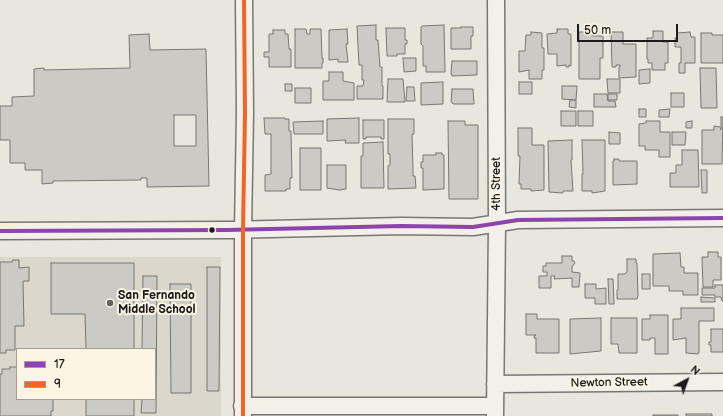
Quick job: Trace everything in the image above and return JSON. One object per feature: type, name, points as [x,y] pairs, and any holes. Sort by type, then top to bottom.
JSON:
[{"type":"street","points":[[244,0],[245,113],[242,411],[495,411]]},
{"type":"street","name":"4th Street","points":[[495,411],[497,223],[496,0]]},
{"type":"street","points":[[0,231],[243,230],[401,226],[473,227],[518,220],[723,218]]},
{"type":"street","name":"Newton Street","points":[[495,384],[723,382]]},
{"type":"shaded area","name":"San Fernando Middle School","points":[[0,257],[221,257],[221,416],[0,416]]},
{"type":"building","points":[[376,25],[376,40],[378,40],[380,67],[382,67],[383,99],[357,99],[357,86],[363,86],[364,80],[362,80],[362,65],[359,65],[357,26]]},
{"type":"building","points":[[444,25],[445,72],[426,72],[426,66],[423,66],[421,27]]},
{"type":"building","points":[[473,27],[471,49],[451,49],[451,28]]},
{"type":"building","points":[[386,28],[405,28],[405,40],[407,40],[407,44],[405,44],[405,54],[387,56]]},
{"type":"building","points":[[295,29],[306,29],[307,34],[310,34],[310,29],[321,29],[323,58],[322,68],[295,68]]},
{"type":"building","points":[[347,29],[348,44],[346,44],[348,62],[338,62],[338,59],[329,60],[329,30]]},
{"type":"building","points":[[557,29],[568,29],[568,34],[571,34],[571,66],[569,65],[569,67],[566,67],[566,65],[557,66],[557,54],[548,54],[547,34],[557,33]]},
{"type":"building","points":[[273,30],[285,30],[285,34],[288,34],[289,49],[291,49],[291,67],[269,67],[269,57],[264,57],[264,52],[269,52],[269,34],[273,34]]},
{"type":"building","points":[[653,31],[663,31],[663,42],[668,42],[668,63],[665,63],[665,70],[652,70],[652,63],[648,63],[647,38],[653,38]]},
{"type":"building","points":[[531,32],[542,33],[544,70],[542,70],[542,79],[529,79],[529,70],[519,72],[519,51],[525,51],[526,35],[531,35]]},
{"type":"building","points":[[579,32],[593,32],[593,36],[603,36],[603,58],[600,58],[600,79],[579,79]]},
{"type":"building","points":[[611,32],[623,32],[623,44],[636,44],[636,77],[619,78],[620,65],[612,67]]},
{"type":"building","points":[[690,32],[691,37],[695,37],[695,63],[685,63],[685,73],[679,73],[679,63],[681,63],[681,47],[675,47],[675,38],[677,38],[677,33]]},
{"type":"building","points":[[701,33],[723,35],[723,63],[701,63]]},
{"type":"building","points":[[149,34],[150,50],[206,49],[209,186],[147,187],[147,178],[141,178],[141,180],[53,181],[53,183],[42,184],[42,170],[25,170],[25,163],[10,163],[10,140],[0,140],[0,106],[12,106],[12,97],[34,96],[34,69],[130,68],[129,35]],"holes":[[[174,115],[196,115],[196,146],[174,146]]]},
{"type":"building","points":[[403,58],[416,58],[416,71],[404,72]]},
{"type":"building","points":[[452,61],[477,61],[477,75],[452,76]]},
{"type":"building","points":[[700,68],[716,68],[717,108],[701,108]]},
{"type":"building","points":[[650,69],[650,83],[639,84],[639,70]]},
{"type":"building","points":[[329,72],[343,72],[343,81],[354,83],[354,100],[323,100],[323,81],[329,81]]},
{"type":"building","points":[[388,79],[403,79],[405,102],[387,102]]},
{"type":"building","points":[[607,79],[620,79],[620,93],[608,93]]},
{"type":"building","points":[[443,82],[443,104],[421,105],[421,83]]},
{"type":"building","points":[[519,82],[532,82],[532,94],[519,94]]},
{"type":"building","points":[[285,84],[292,84],[292,91],[285,91]]},
{"type":"building","points":[[562,86],[577,86],[576,100],[562,99]]},
{"type":"building","points":[[407,87],[414,87],[415,101],[406,101]]},
{"type":"building","points":[[295,88],[311,88],[311,103],[295,103]]},
{"type":"building","points":[[452,89],[473,89],[474,104],[453,104],[451,102]]},
{"type":"building","points":[[671,93],[684,93],[684,107],[671,107]]},
{"type":"building","points":[[594,94],[607,94],[608,101],[615,101],[616,107],[594,107]]},
{"type":"building","points":[[608,94],[617,94],[617,100],[608,100]]},
{"type":"building","points":[[570,100],[576,100],[576,108],[569,107]]},
{"type":"building","points":[[639,109],[646,109],[646,117],[639,117]]},
{"type":"building","points":[[670,109],[669,117],[659,117],[659,110]]},
{"type":"building","points":[[561,111],[576,111],[576,126],[561,126]]},
{"type":"building","points":[[578,111],[593,111],[593,126],[578,126]]},
{"type":"building","points":[[721,117],[723,117],[722,164],[702,164],[702,130],[714,130],[714,126],[720,127],[721,130]]},
{"type":"building","points":[[264,118],[289,119],[289,131],[291,131],[292,178],[290,178],[290,189],[286,189],[286,191],[265,191],[265,175],[271,174],[271,134],[265,134]]},
{"type":"building","points":[[359,118],[359,143],[345,143],[346,140],[327,141],[327,119]]},
{"type":"building","points":[[388,119],[414,119],[414,134],[412,134],[413,176],[415,176],[416,188],[388,189],[388,166],[390,165],[390,154],[388,154]]},
{"type":"building","points":[[363,120],[384,120],[384,139],[381,139],[381,137],[366,137],[366,139],[363,139]]},
{"type":"building","points":[[323,121],[323,134],[294,134],[293,122]]},
{"type":"building","points":[[448,121],[465,121],[465,125],[478,125],[478,199],[449,199]]},
{"type":"building","points":[[646,121],[660,121],[660,132],[670,132],[670,157],[659,157],[659,150],[645,150],[645,146],[639,146],[639,124],[646,123]]},
{"type":"building","points":[[692,121],[692,128],[686,128],[686,122]]},
{"type":"building","points":[[518,128],[532,128],[532,145],[544,145],[544,190],[531,191],[531,189],[521,189],[521,184],[519,184],[520,156],[518,156]]},
{"type":"building","points":[[609,132],[620,133],[620,144],[609,144]]},
{"type":"building","points":[[672,132],[686,132],[685,145],[672,145]]},
{"type":"building","points":[[572,140],[571,160],[573,191],[563,191],[563,193],[549,192],[548,141]]},
{"type":"building","points":[[582,140],[605,140],[605,191],[592,193],[592,191],[582,191]]},
{"type":"building","points":[[383,142],[384,188],[361,188],[361,156],[363,156],[363,143]]},
{"type":"building","points":[[300,148],[321,148],[321,190],[300,190]]},
{"type":"building","points":[[682,150],[698,150],[699,187],[670,187],[670,173],[676,173],[676,165],[682,165]]},
{"type":"building","points":[[436,153],[442,153],[442,155],[444,155],[444,189],[423,190],[423,168],[421,168],[421,162],[423,162],[423,155],[436,155]]},
{"type":"building","points":[[614,159],[619,159],[619,161],[637,161],[637,184],[613,185]]},
{"type":"building","points":[[327,165],[346,165],[346,189],[339,190],[327,188]]},
{"type":"building","points":[[701,170],[707,170],[707,193],[702,193]]},
{"type":"building","points":[[708,252],[718,252],[718,257],[721,257],[721,280],[713,280],[713,287],[703,287],[702,257],[708,257]]},
{"type":"building","points":[[680,253],[681,267],[684,267],[684,273],[698,273],[698,295],[683,295],[683,291],[669,291],[669,286],[653,286],[653,254]]},
{"type":"building","points":[[562,256],[572,256],[572,261],[575,263],[572,267],[572,272],[580,273],[579,287],[572,287],[572,278],[554,279],[555,276],[551,276],[551,288],[539,288],[539,276],[547,276],[547,272],[543,272],[543,266],[546,266],[546,263],[562,263]]},
{"type":"building","points":[[627,259],[636,259],[638,296],[637,299],[617,299],[618,274],[625,274],[627,272]]},
{"type":"building","points":[[13,260],[19,260],[19,268],[29,267],[29,281],[23,281],[24,326],[15,326],[15,350],[6,350],[6,353],[0,353],[0,262],[12,262]]},
{"type":"building","points":[[51,263],[134,263],[134,348],[86,348],[85,314],[51,314]]},
{"type":"building","points":[[207,267],[220,267],[219,391],[207,391]]},
{"type":"building","points":[[642,274],[650,274],[650,289],[642,289]]},
{"type":"building","points":[[143,276],[157,276],[156,413],[141,413],[142,400],[156,400],[156,348],[142,348]]},
{"type":"building","points":[[608,279],[613,279],[614,304],[609,304]]},
{"type":"building","points":[[170,284],[191,284],[191,393],[171,393]]},
{"type":"building","points":[[585,284],[596,284],[596,289],[606,288],[606,304],[595,304],[595,298],[585,298]]},
{"type":"building","points":[[715,285],[723,285],[723,301],[721,297],[715,297],[715,295],[702,295],[702,288],[715,288]]},
{"type":"building","points":[[701,297],[715,298],[715,302],[701,302]]},
{"type":"building","points":[[681,308],[714,308],[714,321],[699,321],[698,354],[686,353],[686,338],[673,340],[673,319],[681,319]]},
{"type":"building","points":[[526,314],[537,314],[537,319],[559,319],[559,353],[536,353],[536,338],[534,338],[534,336],[536,335],[526,335]]},
{"type":"building","points":[[650,315],[668,315],[668,354],[655,354],[655,338],[650,338],[650,340],[642,340],[642,319],[650,319]]},
{"type":"building","points":[[601,318],[601,351],[570,354],[570,319]]},
{"type":"building","points":[[611,318],[637,318],[637,353],[619,353],[618,344],[611,344]]},
{"type":"building","points":[[711,329],[723,329],[723,352],[711,352],[711,345],[709,345],[709,342],[711,342]]},
{"type":"building","points":[[10,367],[16,367],[16,400],[53,400],[53,411],[51,411],[51,416],[0,416],[0,374],[2,374],[2,369],[10,369]]},
{"type":"building","points":[[86,400],[134,400],[134,416],[86,416]]},
{"type":"building","points":[[686,414],[712,414],[712,416],[686,416]]},
{"type":"building","points":[[678,415],[678,416],[653,416]]},
{"type":"transit line","name":"9","points":[[243,416],[243,230],[245,113],[244,0]]},
{"type":"transit line","name":"17","points":[[0,231],[226,230],[401,226],[473,227],[518,220],[723,218]]},
{"type":"place","name":"San Fernando Middle School","points":[[110,303]]}]
